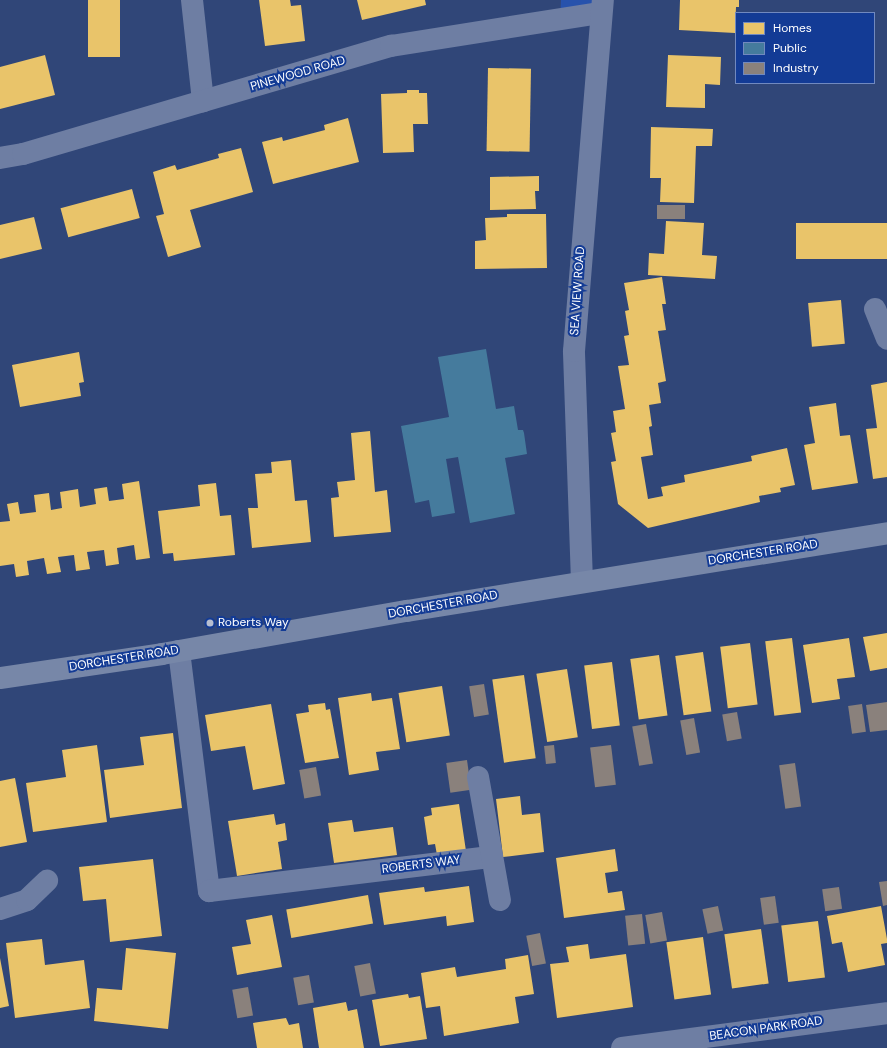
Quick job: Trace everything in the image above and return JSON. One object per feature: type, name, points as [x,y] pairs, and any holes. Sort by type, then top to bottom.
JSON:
[{"type":"main road","name":"DORCHESTER ROAD","points":[[0,678],[179,650],[582,582],[887,533]]},
{"type":"street","points":[[192,0],[203,101]]},
{"type":"street","name":"PINEWOOD ROAD","points":[[0,158],[23,154],[392,46],[602,7]]},
{"type":"street","name":"SEA VIEW ROAD","points":[[582,582],[574,351],[602,7]]},
{"type":"street","points":[[875,309],[887,339]]},
{"type":"street","name":"ROBERTS WAY","points":[[179,650],[209,891],[492,856]]},
{"type":"street","points":[[478,777],[500,900]]},
{"type":"street","points":[[0,909],[27,900],[47,881]]},
{"type":"street","name":"BEACON PARK ROAD","points":[[622,1048],[887,1013]]},
{"type":"shaded area","points":[[561,0],[603,0],[560,20]]},
{"type":"building: Homes","points":[[88,0],[120,0],[120,57],[88,57]]},
{"type":"building: Homes","points":[[259,0],[290,0],[291,6],[301,5],[305,41],[265,46]]},
{"type":"building: Homes","points":[[357,0],[425,0],[426,5],[362,20]]},
{"type":"building: Homes","points":[[680,0],[739,0],[739,7],[736,7],[735,12],[735,33],[679,30]]},
{"type":"building: Homes","points":[[45,55],[55,95],[0,109],[0,67]]},
{"type":"building: Homes","points":[[668,55],[721,57],[720,85],[705,84],[705,108],[666,107]]},
{"type":"building: Homes","points":[[488,68],[531,69],[530,152],[487,151]]},
{"type":"building: Homes","points":[[407,90],[419,90],[419,93],[427,93],[428,124],[413,124],[414,152],[383,153],[381,94],[407,93]]},
{"type":"building: Homes","points":[[348,118],[359,162],[273,184],[262,142],[282,137],[283,141],[325,130],[324,125]]},
{"type":"building: Homes","points":[[651,127],[713,129],[712,146],[696,146],[694,203],[660,202],[661,178],[650,178]]},
{"type":"building: Homes","points":[[241,148],[253,192],[190,210],[201,247],[168,257],[156,216],[164,214],[153,172],[175,165],[177,170],[219,158],[218,154]]},
{"type":"building: Homes","points":[[539,176],[539,191],[535,191],[536,209],[490,210],[490,177]]},
{"type":"building: Homes","points":[[132,189],[140,218],[68,237],[61,208]]},
{"type":"building: Homes","points":[[507,214],[546,214],[547,268],[475,269],[475,241],[486,240],[485,218],[507,217]]},
{"type":"building: Homes","points":[[34,217],[42,249],[0,259],[0,225]]},
{"type":"building: Homes","points":[[666,221],[704,223],[702,255],[717,256],[715,279],[648,275],[649,253],[664,254]]},
{"type":"building: Homes","points":[[796,223],[887,223],[887,259],[796,259]]},
{"type":"building: Homes","points":[[662,277],[666,304],[662,304],[666,330],[658,331],[666,381],[658,383],[661,403],[649,405],[652,426],[649,427],[653,455],[641,457],[648,499],[663,496],[661,487],[685,482],[684,475],[752,461],[751,456],[787,448],[795,485],[780,488],[781,492],[759,496],[760,502],[648,528],[618,504],[611,462],[616,461],[611,433],[616,432],[613,411],[625,409],[618,366],[629,365],[624,336],[629,335],[625,311],[629,310],[624,283]]},
{"type":"building: Homes","points":[[841,300],[845,344],[812,347],[808,303]]},
{"type":"building: Homes","points":[[79,352],[84,382],[79,383],[81,396],[20,407],[12,365]]},
{"type":"building: Homes","points":[[887,382],[887,477],[873,479],[866,429],[877,428],[871,385]]},
{"type":"building: Homes","points":[[836,403],[840,436],[850,435],[858,483],[812,490],[804,445],[815,443],[809,407]]},
{"type":"building: Homes","points":[[370,431],[375,492],[387,490],[391,532],[334,537],[331,498],[339,497],[337,482],[355,480],[351,433]]},
{"type":"building: Homes","points":[[291,460],[295,501],[307,500],[311,542],[252,548],[248,508],[258,508],[255,474],[272,473],[271,462]]},
{"type":"building: Homes","points":[[139,481],[150,558],[136,560],[134,545],[117,548],[119,564],[106,566],[104,550],[87,552],[90,569],[76,571],[74,555],[58,557],[61,572],[47,574],[44,558],[27,561],[29,575],[16,577],[14,564],[0,566],[0,522],[10,521],[7,504],[18,502],[20,514],[36,512],[34,495],[49,493],[51,510],[62,508],[60,492],[78,489],[80,507],[96,504],[94,489],[107,487],[109,501],[124,499],[122,484]]},
{"type":"building: Homes","points":[[216,483],[220,516],[231,515],[235,555],[174,561],[173,553],[163,554],[158,511],[200,506],[198,485]]},
{"type":"building: Homes","points":[[887,633],[887,668],[870,671],[863,637]]},
{"type":"building: Homes","points":[[792,638],[801,712],[774,716],[765,641]]},
{"type":"building: Homes","points":[[849,638],[855,677],[837,679],[840,699],[812,703],[803,645]]},
{"type":"building: Homes","points":[[750,643],[758,705],[728,708],[720,647]]},
{"type":"building: Homes","points":[[703,652],[711,711],[684,715],[675,656]]},
{"type":"building: Homes","points":[[659,655],[667,715],[639,719],[630,659]]},
{"type":"building: Homes","points":[[612,662],[620,726],[592,729],[584,665]]},
{"type":"building: Homes","points":[[567,669],[578,737],[547,742],[536,674]]},
{"type":"building: Homes","points":[[524,675],[536,758],[504,763],[492,679]]},
{"type":"building: Homes","points":[[442,686],[450,735],[406,742],[399,693]]},
{"type":"building: Homes","points":[[371,693],[372,701],[392,698],[400,749],[376,752],[379,770],[349,775],[338,698]]},
{"type":"building: Homes","points":[[325,703],[326,710],[330,709],[339,758],[305,763],[296,714],[309,712],[308,705]]},
{"type":"building: Homes","points":[[271,704],[285,784],[253,790],[245,746],[211,751],[205,715]]},
{"type":"building: Homes","points":[[173,733],[182,808],[110,818],[104,770],[144,765],[140,737]]},
{"type":"building: Homes","points":[[97,745],[107,822],[33,832],[26,783],[66,777],[62,750]]},
{"type":"building: Homes","points":[[15,778],[27,842],[0,847],[0,781]]},
{"type":"building: Homes","points":[[520,796],[522,815],[540,813],[544,852],[503,857],[496,799]]},
{"type":"building: Homes","points":[[459,804],[466,851],[437,855],[435,844],[428,845],[424,817],[432,815],[431,808]]},
{"type":"building: Homes","points":[[274,814],[276,825],[285,823],[287,840],[278,842],[282,869],[237,876],[228,821]]},
{"type":"building: Homes","points":[[352,820],[354,832],[393,827],[397,855],[334,863],[328,823]]},
{"type":"building: Homes","points":[[615,849],[618,871],[605,873],[608,893],[622,891],[625,910],[564,918],[556,858]]},
{"type":"building: Homes","points":[[153,859],[162,936],[110,942],[106,899],[83,901],[79,867]]},
{"type":"building: Homes","points":[[469,886],[474,922],[447,926],[446,916],[384,925],[379,893],[424,887],[425,892]]},
{"type":"building: Homes","points":[[368,895],[373,924],[291,938],[286,909]]},
{"type":"building: Homes","points":[[881,906],[887,939],[887,943],[881,944],[885,965],[848,972],[842,942],[832,944],[827,916]]},
{"type":"building: Homes","points":[[272,915],[282,967],[237,975],[232,947],[251,944],[246,920]]},
{"type":"building: Homes","points":[[818,921],[825,978],[788,982],[781,926]]},
{"type":"building: Homes","points":[[761,929],[769,983],[732,989],[724,934]]},
{"type":"building: Homes","points":[[703,937],[711,994],[674,1000],[666,942]]},
{"type":"building: Homes","points":[[42,939],[45,965],[84,960],[90,1008],[15,1018],[6,943]]},
{"type":"building: Homes","points":[[588,944],[590,959],[626,954],[633,1007],[557,1018],[550,964],[569,962],[566,947]]},
{"type":"building: Homes","points":[[126,948],[176,953],[168,1029],[94,1021],[97,988],[122,990]]},
{"type":"building: Homes","points":[[528,955],[534,994],[515,997],[519,1023],[444,1036],[440,1006],[426,1008],[421,973],[455,967],[457,977],[506,969],[505,959]]},
{"type":"building: Homes","points":[[0,958],[9,1006],[0,1008]]},
{"type":"building: Homes","points":[[408,994],[409,998],[420,996],[427,1039],[380,1046],[372,1000]]},
{"type":"building: Homes","points":[[346,1002],[348,1011],[357,1009],[364,1048],[319,1048],[313,1008]]},
{"type":"building: Homes","points":[[286,1018],[289,1025],[299,1023],[303,1048],[257,1048],[253,1023]]},
{"type":"building: Public","points":[[486,349],[496,409],[514,406],[518,430],[523,430],[524,433],[527,454],[505,458],[515,514],[470,523],[458,457],[446,459],[455,513],[432,517],[429,500],[415,503],[401,426],[449,417],[438,357]]},
{"type":"building: Industry","points":[[657,205],[685,205],[685,219],[657,219]]},
{"type":"building: Industry","points":[[484,684],[489,715],[474,717],[469,686]]},
{"type":"building: Industry","points":[[887,702],[887,730],[870,732],[866,705]]},
{"type":"building: Industry","points":[[862,704],[866,732],[852,734],[848,706]]},
{"type":"building: Industry","points":[[737,712],[742,739],[727,741],[722,715]]},
{"type":"building: Industry","points":[[694,718],[700,752],[686,755],[680,720]]},
{"type":"building: Industry","points":[[646,724],[653,763],[639,766],[632,726]]},
{"type":"building: Industry","points":[[554,745],[556,763],[546,764],[544,746]]},
{"type":"building: Industry","points":[[611,745],[616,785],[595,787],[590,748]]},
{"type":"building: Industry","points":[[467,760],[471,790],[450,793],[446,763]]},
{"type":"building: Industry","points":[[795,763],[801,807],[785,809],[779,765]]},
{"type":"building: Industry","points":[[316,767],[321,796],[304,799],[299,770]]},
{"type":"building: Industry","points":[[887,881],[887,905],[883,906],[879,882]]},
{"type":"building: Industry","points":[[839,887],[842,909],[825,911],[822,889]]},
{"type":"building: Industry","points":[[775,896],[779,923],[764,925],[760,898]]},
{"type":"building: Industry","points":[[718,906],[723,930],[708,934],[702,909]]},
{"type":"building: Industry","points":[[662,912],[667,941],[650,944],[645,915]]},
{"type":"building: Industry","points":[[642,914],[645,944],[628,946],[625,916]]},
{"type":"building: Industry","points":[[540,933],[546,963],[532,966],[526,936]]},
{"type":"building: Industry","points":[[370,963],[376,993],[360,996],[354,966]]},
{"type":"building: Industry","points":[[309,975],[314,1003],[298,1005],[293,978]]},
{"type":"building: Industry","points":[[248,987],[253,1016],[237,1018],[232,990]]},
{"type":"place","name":"Roberts Way","points":[[210,623]]}]
